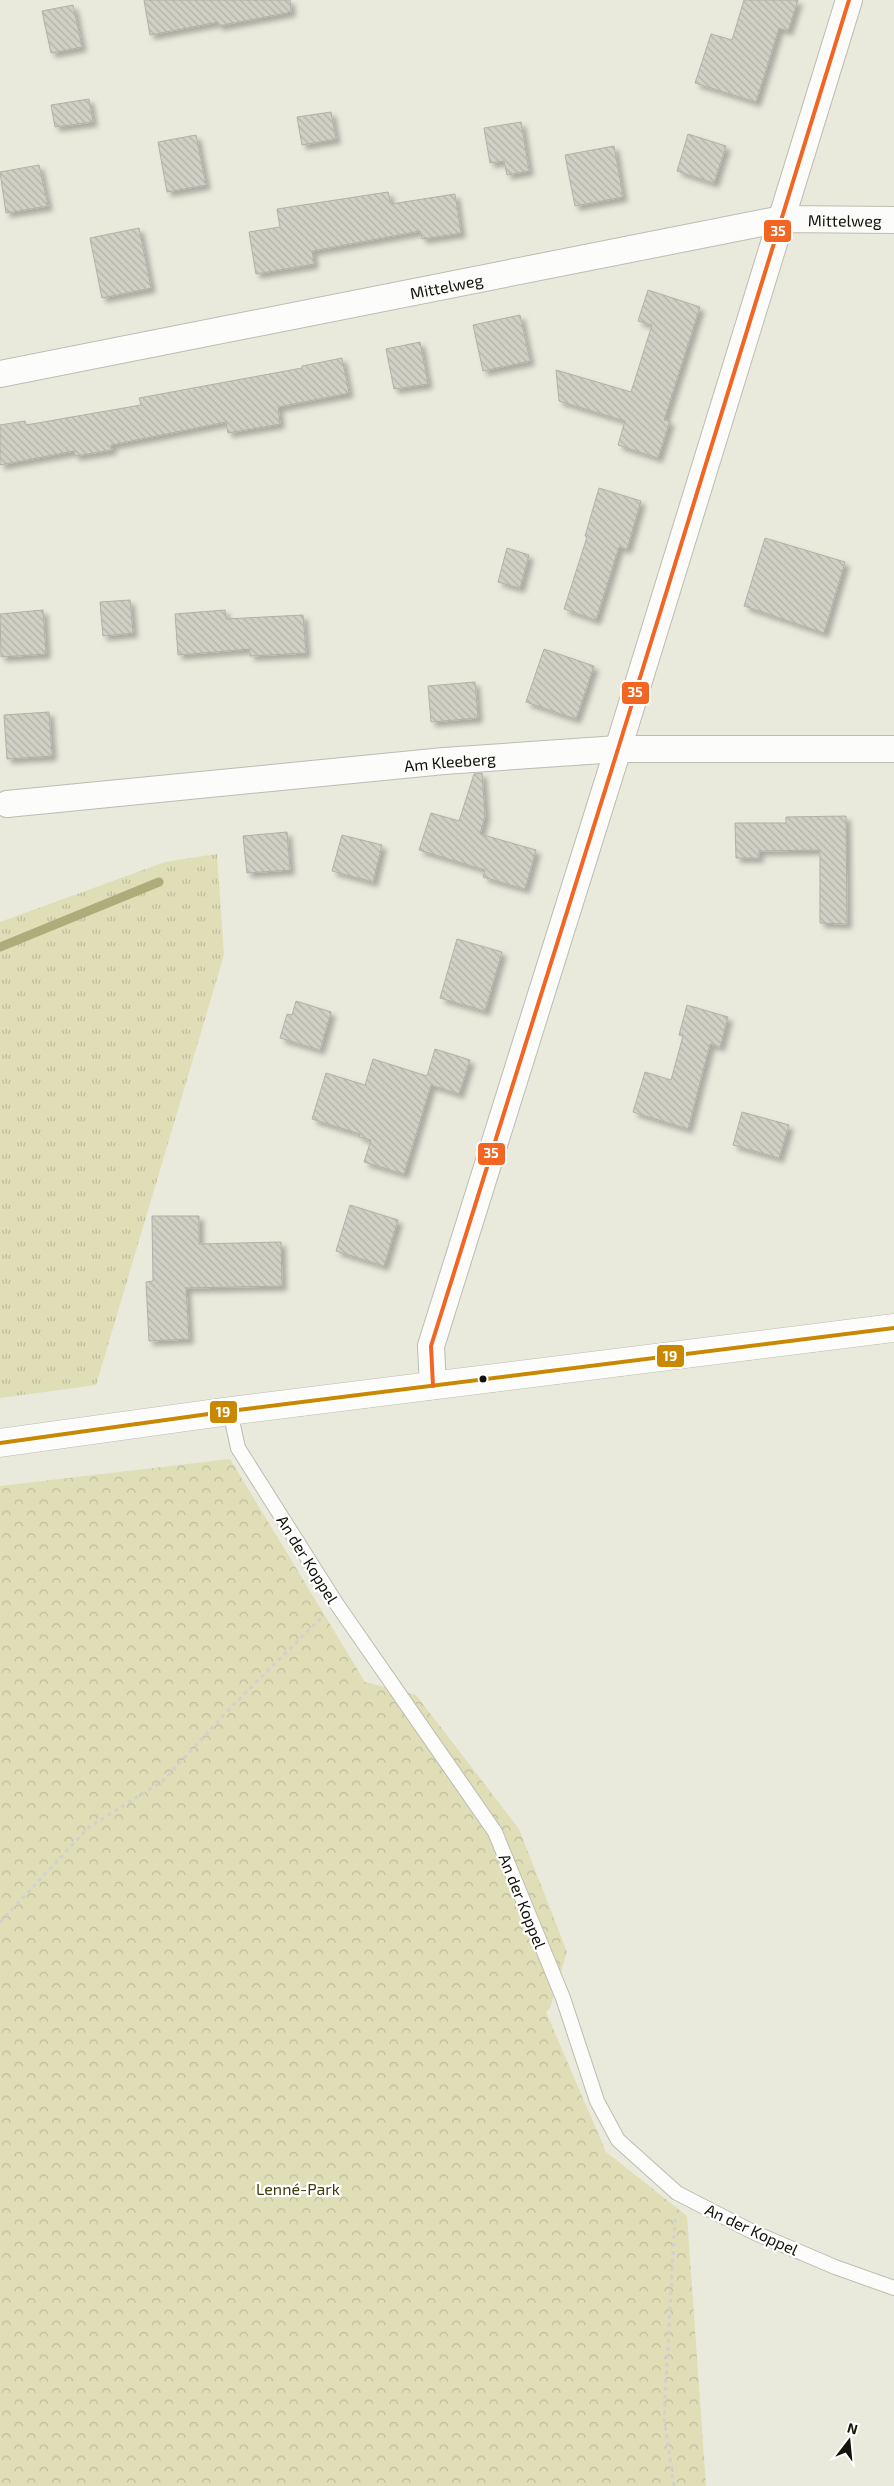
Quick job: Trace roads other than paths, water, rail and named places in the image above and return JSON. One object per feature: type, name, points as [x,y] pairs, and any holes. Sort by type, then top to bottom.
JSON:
[{"type":"main road","points":[[0,1443],[230,1411],[894,1328]]},
{"type":"street","points":[[433,1386],[431,1346],[618,749],[849,0]]},
{"type":"street","name":"Mittelweg","points":[[0,374],[782,219],[894,220]]},
{"type":"street","name":"Am Kleeberg","points":[[7,804],[444,761],[618,749],[894,749]]},
{"type":"lane","name":"An der Koppel","points":[[230,1411],[238,1448],[336,1604],[496,1832],[563,1998],[597,2101],[618,2140],[677,2193],[755,2233],[835,2267],[894,2288]]},
{"type":"waterway","points":[[0,947],[159,882]]},
{"type":"park label","name":"Lenné-Park","points":[[298,2188]]}]
